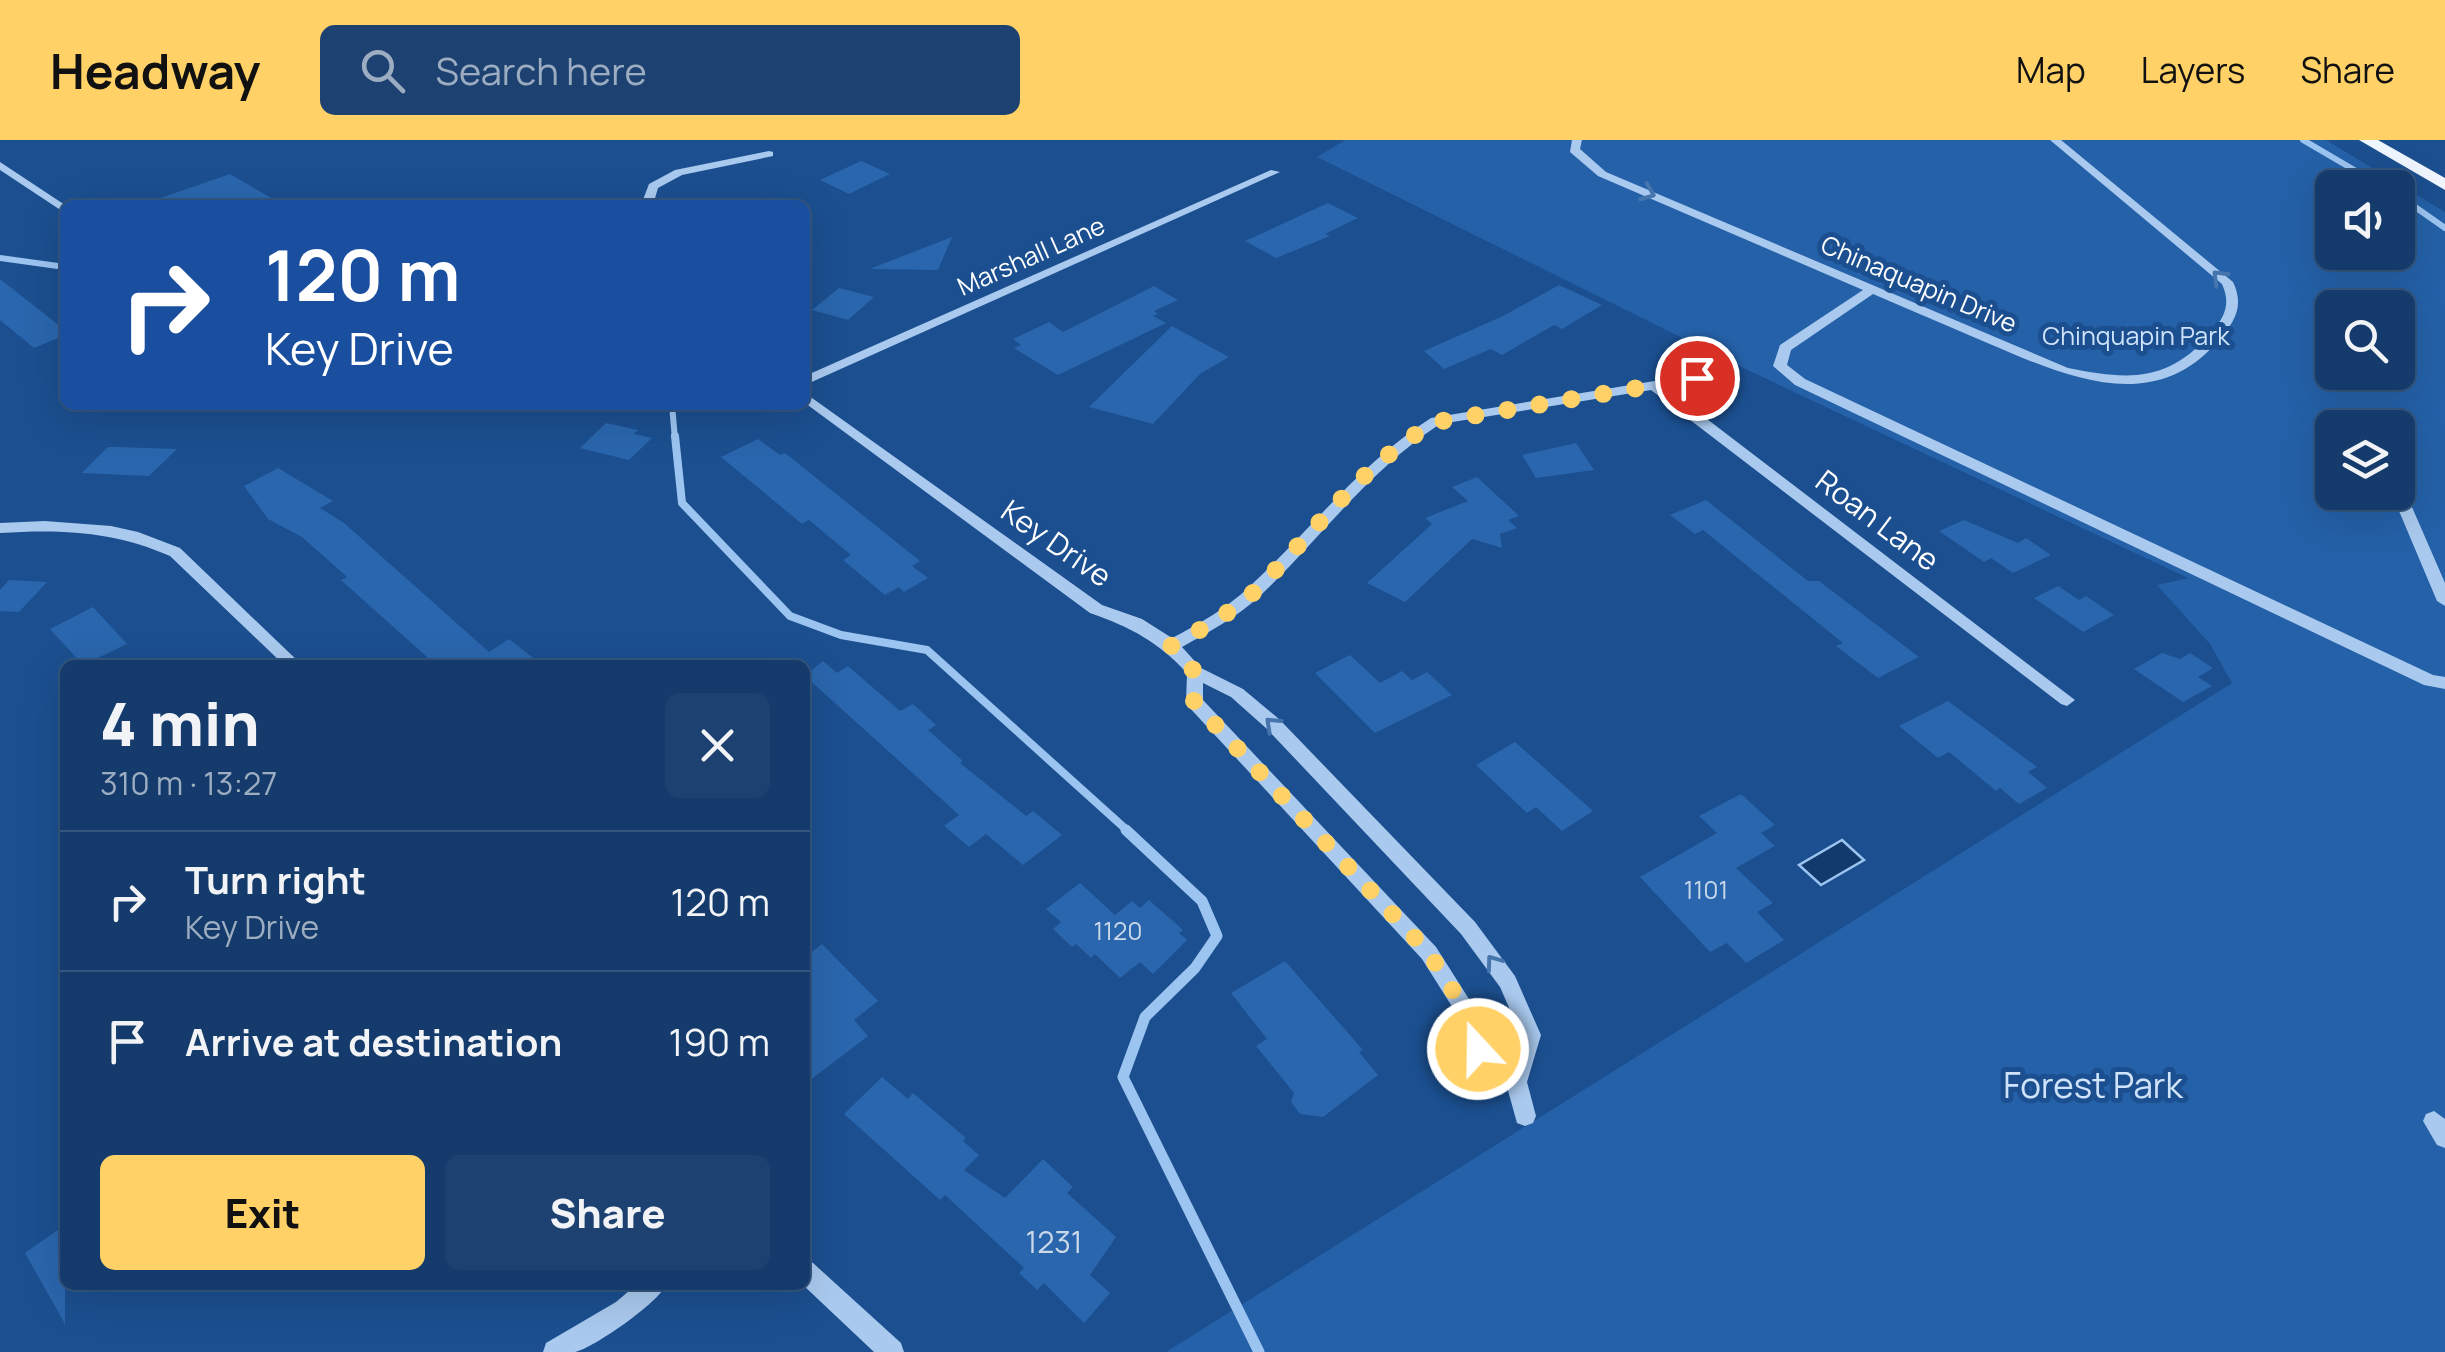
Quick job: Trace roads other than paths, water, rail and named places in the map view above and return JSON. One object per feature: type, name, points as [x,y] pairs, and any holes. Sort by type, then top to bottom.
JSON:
[{"type":"main road","points":[[2367,140],[2445,184]]},
{"type":"street","name":"Chinaquapin Drive","points":[[1577,140],[1574,150],[1602,174],[2064,371],[2129,381],[2161,379],[2180,371],[2235,312],[2236,298],[2228,282],[2055,140]]},
{"type":"street","points":[[649,200],[653,186],[680,172],[769,154]]},
{"type":"street","points":[[0,165],[60,207]]},
{"type":"street","name":"Marshall Lane","points":[[810,379],[1276,172]]},
{"type":"street","points":[[1872,289],[1785,348],[1780,366],[1800,382],[2430,680],[2445,683]]},
{"type":"street","points":[[1171,646],[1252,593],[1364,479],[1412,435],[1436,422],[1697,378]]},
{"type":"street","name":"Roan Lane","points":[[1654,385],[2067,700]]},
{"type":"street","name":"Key Drive","points":[[810,401],[1096,609],[1136,623],[1171,646],[1195,672]]},
{"type":"street","points":[[2406,510],[2445,601]]},
{"type":"street","points":[[0,528],[94,527],[125,530],[155,542],[175,552],[289,660]]},
{"type":"street","points":[[1516,1082],[1478,1049],[1467,1013],[1429,953],[1194,702],[1195,672],[1237,693],[1273,724],[1468,928],[1508,982],[1531,1035],[1516,1082],[1525,1116]]},
{"type":"street","points":[[810,1276],[892,1352]]},
{"type":"street","points":[[555,1352],[624,1310],[648,1290]]},
{"type":"waterway","points":[[2303,140],[2354,170]]},
{"type":"waterway","points":[[2415,207],[2445,228]]},
{"type":"waterway","points":[[0,258],[60,266]]},
{"type":"waterway","points":[[672,410],[675,439]]},
{"type":"waterway","points":[[675,436],[682,503],[790,616],[841,635],[927,650],[1129,832]]},
{"type":"waterway","points":[[1126,830],[1202,901],[1217,936],[1195,968],[1145,1017],[1123,1077],[1259,1352]]},
{"type":"park label","name":"Chinquapin Park","points":[[2136,336]]},
{"type":"park label","name":"Forest Park","points":[[2093,1086]]}]
